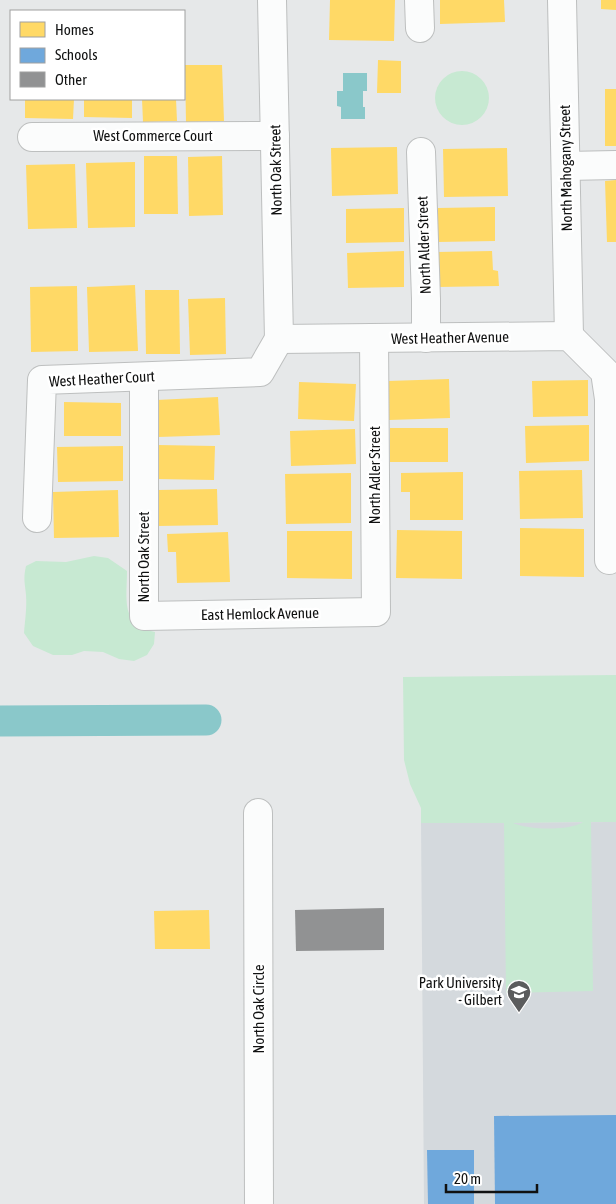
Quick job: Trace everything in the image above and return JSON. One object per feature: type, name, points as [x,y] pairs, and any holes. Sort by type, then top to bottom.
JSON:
[{"type":"street","name":"North Oak Street","points":[[272,0],[279,339]]},
{"type":"street","points":[[420,0],[420,28]]},
{"type":"street","name":"North Mahogany Street","points":[[562,0],[570,336]]},
{"type":"street","name":"West Commerce Court","points":[[32,137],[275,136]]},
{"type":"street","name":"North Alder Street","points":[[421,152],[426,338]]},
{"type":"street","points":[[566,166],[616,165]]},
{"type":"street","points":[[570,336],[606,372],[612,399],[609,560]]},
{"type":"street","name":"West Heather Avenue","points":[[279,339],[570,336]]},
{"type":"street","name":"North Adler Street","points":[[374,338],[376,612]]},
{"type":"street","name":"West Heather Court","points":[[37,518],[42,380],[260,372],[279,339]]},
{"type":"street","name":"North Oak Street","points":[[144,377],[144,616]]},
{"type":"street","name":"East Hemlock Avenue","points":[[144,616],[376,612]]},
{"type":"street","name":"North Oak Circle","points":[[258,813],[259,1204]]},
{"type":"shaded area","name":"Park University - Gilbert","points":[[616,822],[616,1204],[424,1204],[421,823]]},
{"type":"green space","points":[[457,71],[467,71],[481,79],[487,88],[489,98],[487,108],[481,117],[467,125],[457,125],[447,120],[440,113],[435,103],[435,93],[440,83],[447,76]]},
{"type":"green space","points":[[94,556],[108,558],[127,571],[127,601],[131,617],[144,629],[155,632],[154,644],[147,655],[134,661],[119,659],[103,652],[84,651],[72,655],[53,655],[33,646],[24,633],[26,595],[24,578],[26,566],[36,561],[66,562]]},
{"type":"green space","points":[[616,675],[616,822],[591,822],[593,991],[506,993],[504,823],[421,823],[421,808],[410,784],[404,760],[403,677]],"holes":[[[583,822],[577,825],[549,828],[528,827],[513,823]]]},
{"type":"water","points":[[343,73],[367,73],[367,91],[363,91],[365,119],[341,119],[341,107],[337,106],[337,91],[343,91]]},
{"type":"building: Homes","points":[[330,0],[395,0],[394,41],[329,40]]},
{"type":"building: Homes","points":[[440,0],[504,0],[505,22],[440,24]]},
{"type":"building: Homes","points":[[601,0],[616,0],[616,10],[601,9]]},
{"type":"building: Homes","points":[[378,60],[401,61],[401,93],[377,93]]},
{"type":"building: Homes","points":[[185,65],[222,65],[224,121],[186,122]]},
{"type":"building: Homes","points":[[605,89],[616,89],[616,146],[605,146]]},
{"type":"building: Homes","points":[[25,100],[74,100],[73,119],[25,118]]},
{"type":"building: Homes","points":[[84,100],[132,100],[132,118],[84,117]]},
{"type":"building: Homes","points":[[142,100],[176,100],[177,121],[143,122]]},
{"type":"building: Homes","points":[[397,147],[398,194],[332,196],[331,148]]},
{"type":"building: Homes","points":[[507,148],[508,196],[444,197],[443,149]]},
{"type":"building: Homes","points":[[144,156],[177,156],[178,214],[144,214]]},
{"type":"building: Homes","points":[[222,156],[223,215],[189,216],[188,157]]},
{"type":"building: Homes","points":[[135,162],[135,227],[88,228],[86,163]]},
{"type":"building: Homes","points":[[75,164],[77,228],[28,229],[26,165]]},
{"type":"building: Homes","points":[[616,180],[616,242],[607,242],[605,181]]},
{"type":"building: Homes","points":[[495,207],[495,241],[438,242],[438,208]]},
{"type":"building: Homes","points":[[404,208],[404,242],[346,243],[346,209]]},
{"type":"building: Homes","points":[[404,251],[404,287],[348,288],[347,253]]},
{"type":"building: Homes","points":[[492,251],[493,270],[498,271],[499,286],[438,287],[437,252]]},
{"type":"building: Homes","points":[[135,285],[138,351],[89,352],[87,287]]},
{"type":"building: Homes","points":[[77,286],[78,351],[31,352],[30,287]]},
{"type":"building: Homes","points":[[145,290],[179,290],[180,354],[146,354]]},
{"type":"building: Homes","points":[[225,298],[226,354],[190,355],[188,299]]},
{"type":"building: Homes","points":[[449,379],[450,418],[389,420],[388,381]]},
{"type":"building: Homes","points":[[588,380],[588,416],[533,417],[532,381]]},
{"type":"building: Homes","points":[[299,382],[356,384],[354,421],[298,419]]},
{"type":"building: Homes","points":[[218,397],[220,435],[158,437],[156,400]]},
{"type":"building: Homes","points":[[64,402],[121,403],[121,436],[64,436]]},
{"type":"building: Homes","points":[[589,425],[589,461],[526,463],[525,426]]},
{"type":"building: Homes","points":[[390,428],[448,428],[448,462],[390,462]]},
{"type":"building: Homes","points":[[355,429],[356,464],[291,466],[290,431]]},
{"type":"building: Homes","points":[[158,445],[215,446],[214,480],[157,479]]},
{"type":"building: Homes","points":[[123,446],[123,481],[58,482],[57,447]]},
{"type":"building: Homes","points":[[582,470],[583,518],[520,519],[519,471]]},
{"type":"building: Homes","points":[[463,472],[463,520],[410,520],[410,492],[401,492],[401,473]]},
{"type":"building: Homes","points":[[351,473],[351,523],[286,524],[285,474]]},
{"type":"building: Homes","points":[[217,489],[218,525],[158,526],[158,490]]},
{"type":"building: Homes","points":[[118,490],[119,537],[54,538],[53,492]]},
{"type":"building: Homes","points":[[520,528],[584,529],[584,577],[520,576]]},
{"type":"building: Homes","points":[[397,530],[462,531],[462,579],[396,578]]},
{"type":"building: Homes","points":[[287,531],[352,531],[352,579],[287,578]]},
{"type":"building: Homes","points":[[228,532],[230,582],[177,583],[176,552],[168,552],[167,534]]},
{"type":"building: Homes","points":[[209,910],[210,949],[155,949],[154,911]]},
{"type":"building: Schools","points":[[616,1115],[616,1204],[495,1204],[494,1116]]},
{"type":"building: Schools","points":[[427,1150],[474,1150],[474,1204],[428,1204]]},
{"type":"building: Other","points":[[384,908],[384,950],[296,951],[295,910]]},
{"type":"waterway","points":[[0,721],[206,720]]},
{"type":"place","name":"Park University - Gilbert","points":[[519,1013]]}]
